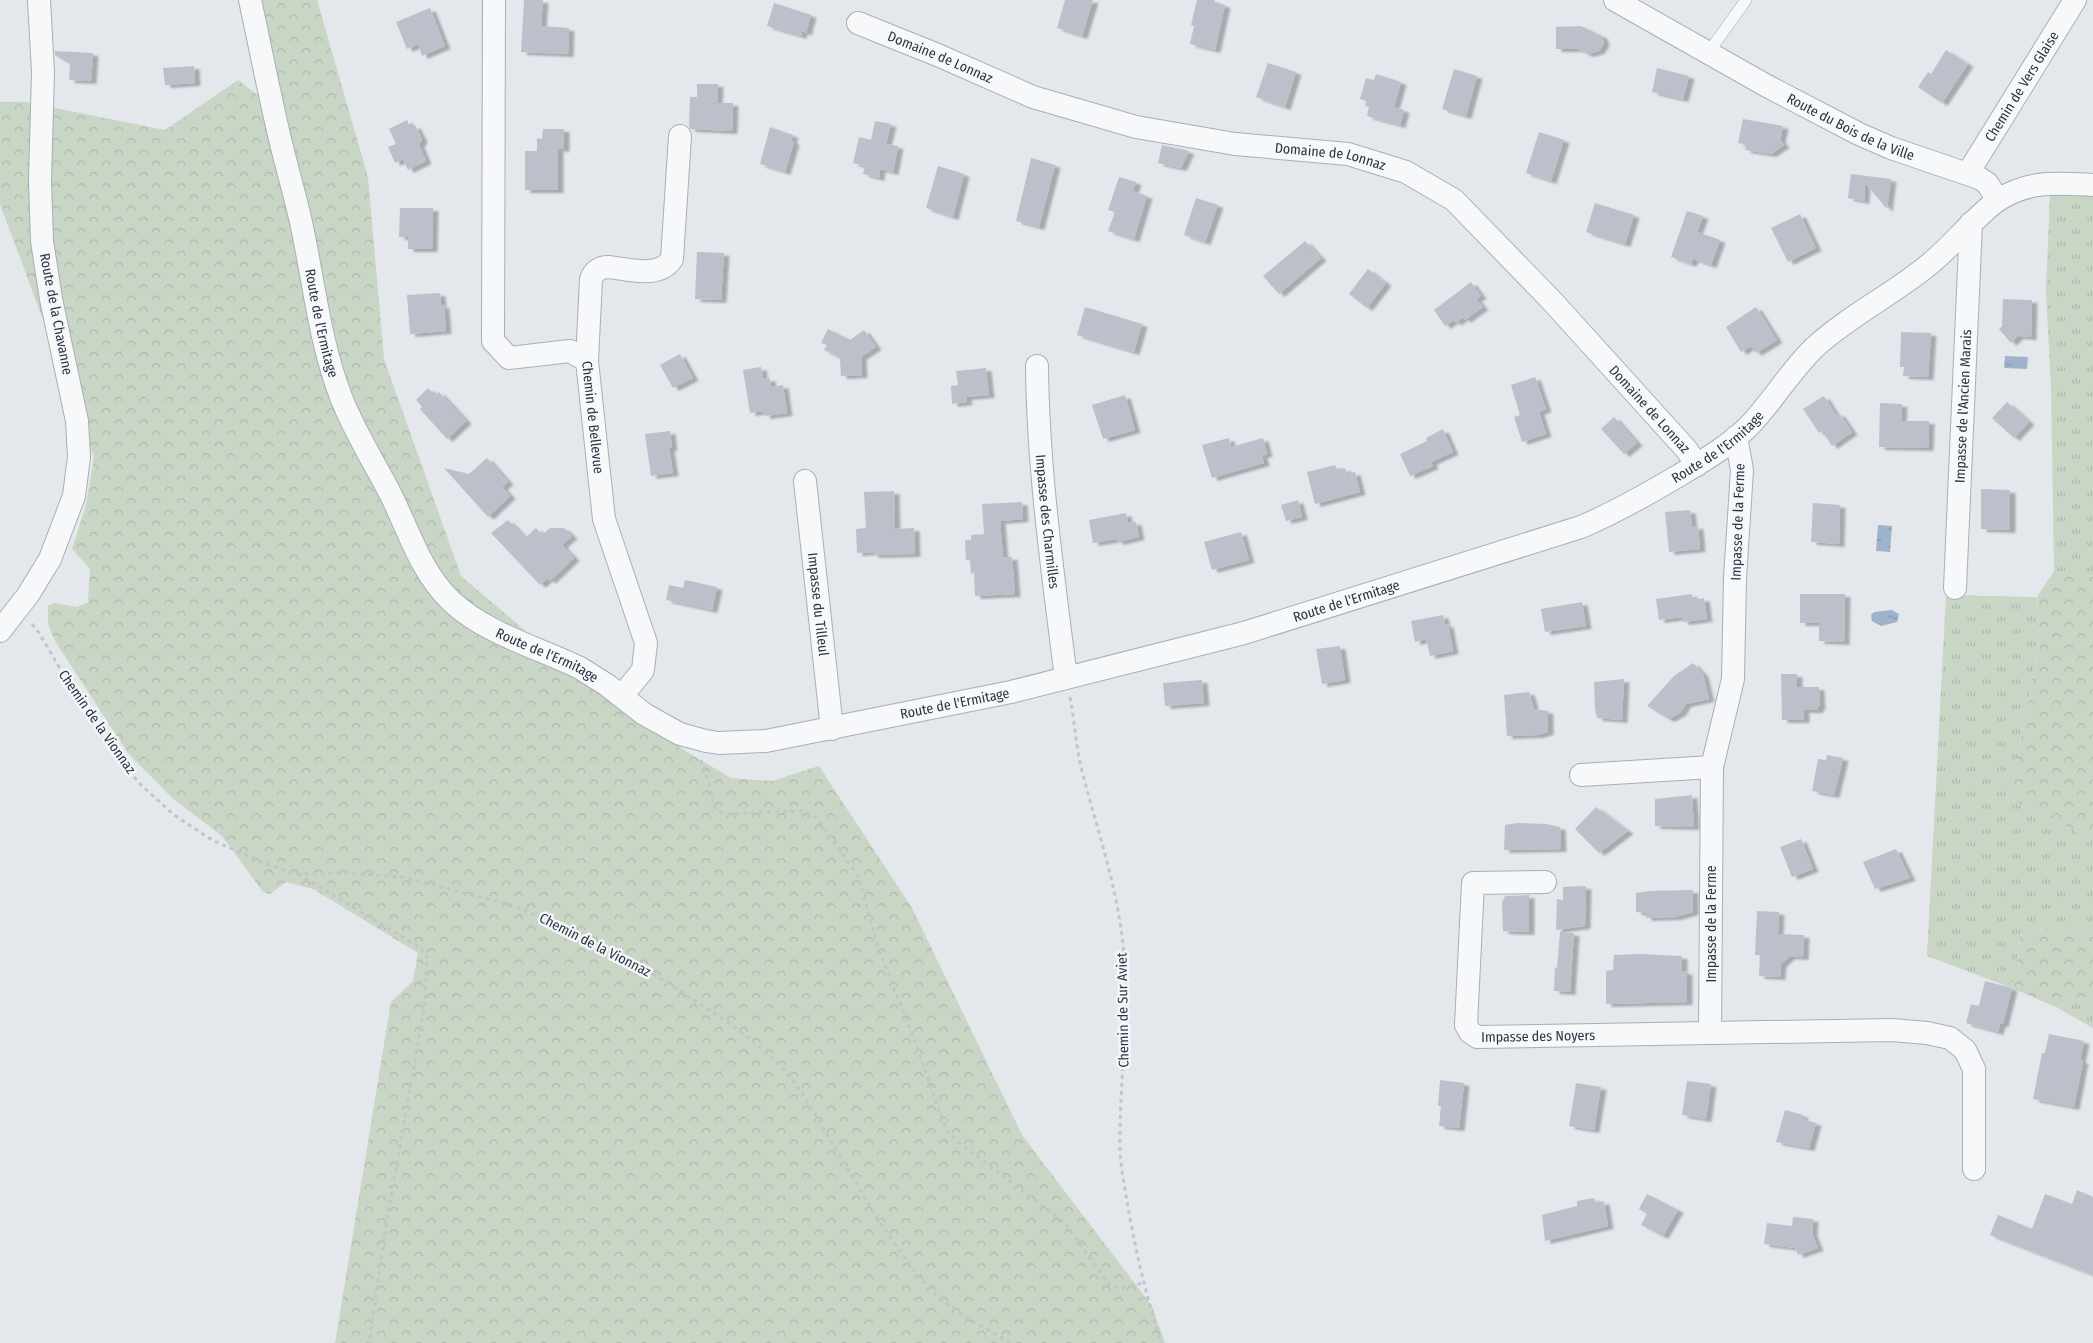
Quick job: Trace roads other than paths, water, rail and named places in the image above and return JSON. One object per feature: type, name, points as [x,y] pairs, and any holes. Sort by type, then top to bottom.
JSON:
[{"type":"street","name":"Route de la Chavanne","points":[[0,631],[40,578],[59,540],[74,496],[79,458],[77,421],[51,299],[42,241],[40,181],[43,72],[39,0]]},
{"type":"street","name":"Route de l'Ermitage","points":[[250,0],[272,103],[298,207],[319,315],[337,386],[350,419],[391,496],[415,550],[436,584],[465,613],[482,624],[580,668],[656,721],[693,738],[719,743],[747,743],[837,727],[969,701],[1066,678],[1292,619],[1563,534],[1619,509],[1697,465],[1736,437],[1759,415],[1814,349],[1846,322],[1927,267],[1971,223],[1998,200]]},
{"type":"street","name":"Chemin de Bellevue","points":[[494,0],[492,342],[510,358],[570,351],[587,361],[604,520],[646,643],[643,670],[622,696]]},
{"type":"street","name":"Route du Bois de la Ville","points":[[1616,0],[1813,111],[1859,134],[1907,154],[1968,173],[1987,182],[1998,200]]},
{"type":"street","name":"Chemin de Vers Glaise","points":[[1968,173],[2076,0]]},
{"type":"street","name":"Domaine de Lonnaz","points":[[858,23],[940,56],[1033,97],[1136,127],[1235,144],[1348,154],[1406,172],[1454,200],[1552,301],[1686,449],[1697,465]]},
{"type":"street","points":[[587,361],[591,279],[593,274],[603,267],[655,271],[666,267],[672,259],[680,136]]},
{"type":"street","points":[[1998,200],[2018,189],[2041,184],[2093,185]]},
{"type":"street","name":"Impasse de l'Ancien Marais","points":[[1955,588],[1971,223]]},
{"type":"street","name":"Impasse des Charmilles","points":[[1037,366],[1039,450],[1066,678]]},
{"type":"street","name":"Impasse de la Ferme","points":[[1710,1032],[1712,767],[1733,679],[1735,578],[1742,470],[1736,437]]},
{"type":"street","points":[[814,487],[826,550],[837,727]]},
{"type":"street","points":[[1581,774],[1712,767]]},
{"type":"street","name":"Impasse des Noyers","points":[[1545,882],[1474,883],[1466,1025],[1470,1032],[1477,1037],[1710,1032]]},
{"type":"street","points":[[1710,1032],[1892,1030],[1927,1033],[1950,1038],[1965,1050],[1974,1069],[1974,1169]]},
{"type":"lane","points":[[1708,53],[1746,0]]},
{"type":"water","points":[[2005,356],[2028,357],[2027,369],[2004,368]]},
{"type":"water","points":[[1878,525],[1892,526],[1890,552],[1876,551]]},
{"type":"water","points":[[1892,610],[1899,614],[1897,622],[1881,626],[1872,621],[1871,615],[1874,612]]}]
